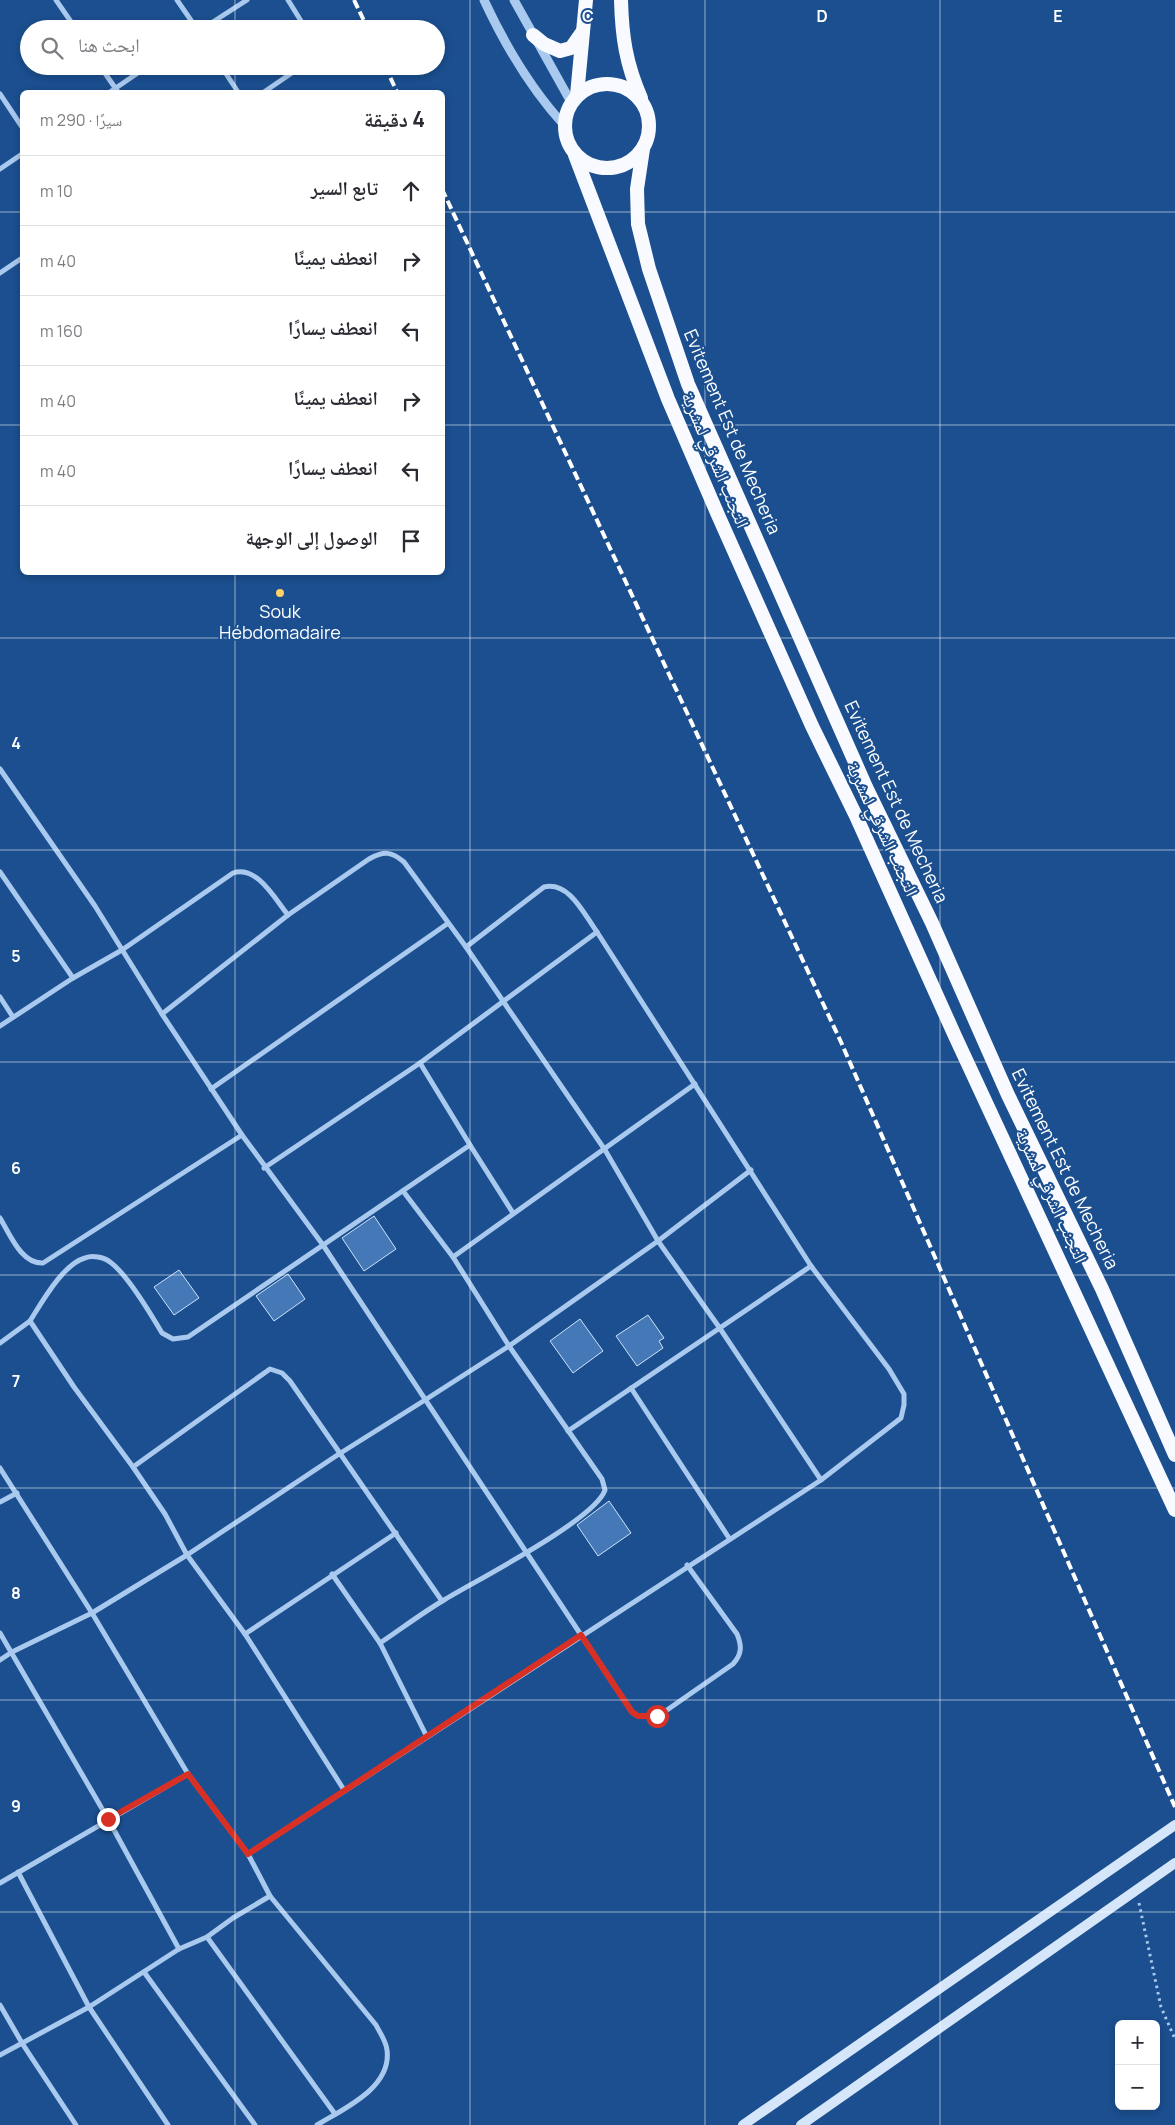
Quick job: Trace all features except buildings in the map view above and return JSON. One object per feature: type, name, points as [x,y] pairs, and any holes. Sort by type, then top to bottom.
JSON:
[{"type":"highway","points":[[586,0],[584,30],[574,99],[564,125],[567,141],[575,155],[588,164],[602,169],[618,167],[632,160],[643,149],[648,135],[649,120],[630,73],[622,34],[620,0]]},
{"type":"highway","points":[[533,35],[544,44],[560,51],[571,48],[584,30]]},
{"type":"highway","points":[[574,99],[590,86],[606,83],[621,86],[635,93],[644,105]]},
{"type":"highway","name":"Evitement Est de Mecheria","points":[[643,149],[637,190],[638,224],[649,269],[688,384],[866,787],[932,923],[1008,1095],[1102,1289],[1175,1455]]},
{"type":"highway","name":"التجنب الشرقي لمشرية","points":[[575,155],[668,398],[722,524],[812,726],[856,816],[959,1045],[1175,1510]]},
{"type":"main road","points":[[743,2125],[1175,1825]]},
{"type":"main road","points":[[802,2125],[1175,1863]]},
{"type":"street","points":[[56,0],[70,20]]},
{"type":"street","points":[[177,0],[191,20]]},
{"type":"street","points":[[216,20],[247,0]]},
{"type":"street","points":[[288,0],[300,20]]},
{"type":"street","points":[[484,0],[522,72],[541,100],[564,125]]},
{"type":"street","points":[[514,0],[533,35],[574,99]]},
{"type":"street","points":[[106,75],[116,90]]},
{"type":"street","points":[[118,90],[137,75]]},
{"type":"street","points":[[227,75],[237,90]]},
{"type":"street","points":[[267,90],[289,75]]},
{"type":"street","points":[[0,94],[20,125]]},
{"type":"street","points":[[0,169],[20,155]]},
{"type":"street","points":[[0,273],[20,259]]},
{"type":"street","points":[[0,769],[2,776],[122,950],[264,1168],[323,1245],[632,1712],[638,1716],[657,1716],[733,1664],[741,1652],[741,1643],[736,1634],[687,1565]]},
{"type":"street","points":[[162,1014],[288,915],[369,859],[381,853],[389,852],[404,862],[447,924],[466,947],[605,1150],[658,1241],[719,1327],[820,1480]]},
{"type":"street","points":[[0,872],[73,978]]},
{"type":"street","points":[[0,1026],[73,978],[122,950],[218,882],[239,872],[246,872],[260,880],[288,915]]},
{"type":"street","points":[[248,1854],[426,1735],[820,1480],[901,1418],[904,1394],[889,1369],[811,1266],[696,1084],[597,932],[570,895],[562,888],[552,885],[534,893],[466,947]]},
{"type":"street","points":[[211,1089],[447,924]]},
{"type":"street","points":[[264,1168],[420,1063],[597,932]]},
{"type":"street","points":[[0,997],[13,1017]]},
{"type":"street","points":[[420,1063],[513,1213]]},
{"type":"street","points":[[453,1257],[696,1084]]},
{"type":"street","points":[[0,1218],[24,1257],[30,1262],[42,1263],[242,1135]]},
{"type":"street","points":[[0,1343],[30,1320],[54,1285],[74,1264],[85,1258],[98,1257],[110,1261],[119,1270],[162,1333],[167,1337],[181,1339],[470,1145]]},
{"type":"street","points":[[0,1660],[12,1652],[92,1613],[187,1555],[338,1454],[509,1346],[658,1241],[751,1170]]},
{"type":"street","points":[[380,1643],[442,1601],[527,1553],[588,1510],[599,1501],[605,1490],[602,1479],[509,1346],[453,1257],[403,1191]]},
{"type":"street","points":[[568,1431],[811,1266]]},
{"type":"street","points":[[30,1320],[74,1387],[165,1514],[187,1555],[245,1634],[344,1790]]},
{"type":"street","points":[[133,1467],[270,1369],[282,1373],[290,1380],[338,1454],[396,1533],[442,1601]]},
{"type":"street","points":[[631,1388],[730,1538]]},
{"type":"street","points":[[0,1468],[92,1613],[188,1774],[248,1854],[270,1896],[376,2025],[387,2050],[386,2063],[371,2091],[317,2125]]},
{"type":"street","points":[[0,1502],[17,1493]]},
{"type":"street","points":[[245,1634],[332,1574],[396,1533]]},
{"type":"street","points":[[332,1574],[380,1643],[426,1735]]},
{"type":"street","points":[[0,1633],[108,1819],[179,1949]]},
{"type":"street","points":[[0,1883],[188,1774]]},
{"type":"street","points":[[18,1872],[89,2007],[168,2125]]},
{"type":"street","points":[[0,2055],[89,2007],[179,1949],[207,1937],[233,1918],[270,1896]]},
{"type":"street","points":[[207,1937],[334,2114]]},
{"type":"street","points":[[144,1972],[255,2125]]},
{"type":"street","points":[[0,2005],[22,2043],[76,2125]]},
{"type":"path","points":[[1136,1891],[1161,2007],[1175,2039]]},
{"type":"railway","points":[[354,0],[364,20]]},
{"type":"railway","points":[[389,75],[396,90]]},
{"type":"railway","points":[[445,195],[841,1042],[1175,1807]]},
{"type":"place","name":"Souk Hébdomadaire","points":[[280,593]]},
{"type":"route","points":[[108,1819],[188,1774],[248,1854],[426,1735],[581,1635],[632,1712],[638,1716],[648,1718],[657,1716]]}]
